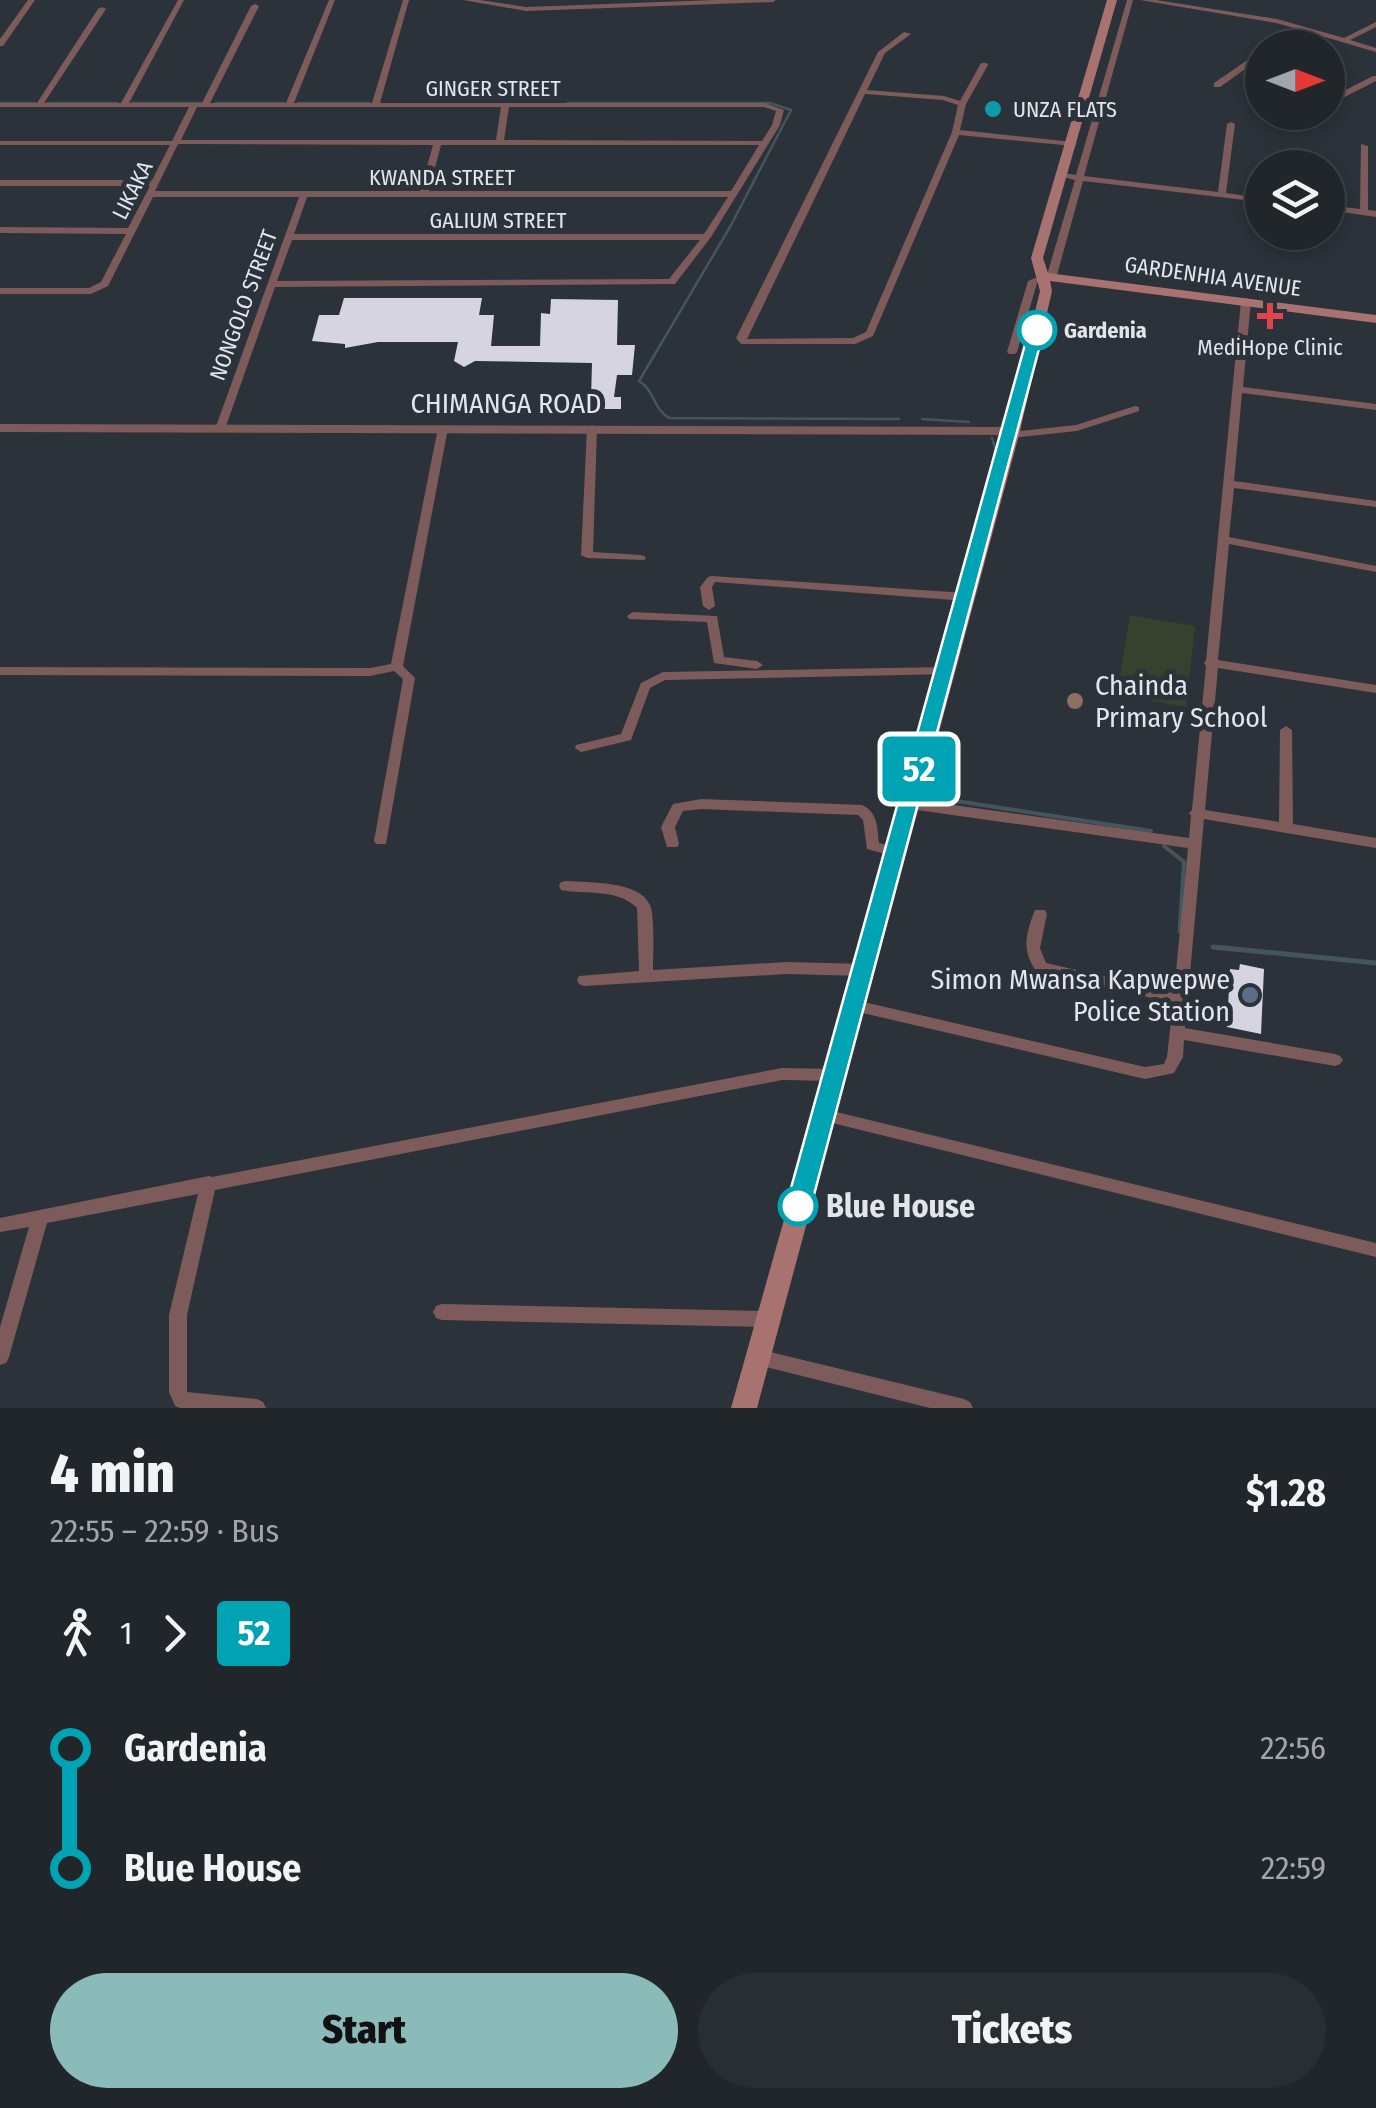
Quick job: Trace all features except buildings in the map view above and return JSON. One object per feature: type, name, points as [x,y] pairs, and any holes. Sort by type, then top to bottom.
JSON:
[{"type":"main road","points":[[744,1408],[1012,433],[1049,276],[1036,266],[1037,258],[1112,0]]},
{"type":"main road","name":"GARDENHIA AVENUE","points":[[1049,276],[1376,319]]},
{"type":"street","points":[[0,44],[32,0]]},
{"type":"street","points":[[123,106],[181,0]]},
{"type":"street","points":[[288,106],[332,0]]},
{"type":"street","points":[[375,106],[406,0]]},
{"type":"street","points":[[466,0],[526,8],[773,0]]},
{"type":"street","points":[[1012,352],[1033,281],[1049,276],[1130,0]]},
{"type":"street","points":[[1143,0],[1242,9],[1376,50]]},
{"type":"street","name":"LIKAKA","points":[[0,291],[99,288],[175,142],[255,6]]},
{"type":"street","points":[[39,105],[102,9]]},
{"type":"street","points":[[1346,39],[1376,24]]},
{"type":"street","points":[[1297,30],[1301,27]]},
{"type":"street","points":[[907,34],[882,52],[866,92],[740,338],[744,342],[855,341],[870,334],[956,132],[962,104],[984,65]]},
{"type":"street","points":[[1217,84],[1245,65]]},
{"type":"street","points":[[1092,72],[1109,74]]},
{"type":"street","points":[[1345,94],[1376,78]]},
{"type":"street","points":[[866,92],[944,98],[962,104]]},
{"type":"street","name":"GINGER STREET","points":[[0,105],[773,106],[780,116],[765,142]]},
{"type":"street","points":[[500,142],[505,105]]},
{"type":"street","points":[[1222,196],[1231,124]]},
{"type":"street","points":[[956,132],[1072,144]]},
{"type":"street","points":[[424,194],[438,142]]},
{"type":"street","points":[[0,143],[765,142]]},
{"type":"street","points":[[272,284],[672,282],[708,237],[765,142]]},
{"type":"street","points":[[1364,146],[1364,212]]},
{"type":"street","points":[[1063,176],[1245,198]]},
{"type":"street","points":[[0,182],[155,182]]},
{"type":"street","name":"KWANDA STREET","points":[[149,194],[734,194]]},
{"type":"street","name":"NONGOLO STREET","points":[[220,428],[304,194]]},
{"type":"street","points":[[1345,210],[1376,214]]},
{"type":"street","points":[[0,230],[131,231]]},
{"type":"street","name":"GALIUM STREET","points":[[288,238],[708,237]]},
{"type":"street","points":[[854,1006],[1146,1073],[1169,1070],[1177,1033],[1246,301]]},
{"type":"street","points":[[1237,389],[1376,407]]},
{"type":"street","points":[[1012,433],[1077,428],[1134,409]]},
{"type":"street","name":"CHIMANGA ROAD","points":[[0,428],[1012,433]]},
{"type":"street","points":[[397,667],[443,428]]},
{"type":"street","points":[[592,428],[587,555],[640,558]]},
{"type":"street","points":[[1230,484],[1376,504]]},
{"type":"street","points":[[1224,539],[1376,569]]},
{"type":"street","points":[[709,606],[706,587],[712,579],[966,598]]},
{"type":"street","points":[[633,616],[713,618],[716,654],[723,664],[899,666],[919,671]]},
{"type":"street","points":[[1210,663],[1376,689]]},
{"type":"street","points":[[0,671],[370,672],[397,667]]},
{"type":"street","points":[[381,841],[409,678],[397,667]]},
{"type":"street","points":[[582,748],[626,737],[645,686],[663,676],[946,671]]},
{"type":"street","points":[[1286,730],[1286,828]]},
{"type":"street","points":[[910,804],[1194,844]]},
{"type":"street","points":[[672,844],[668,827],[678,808],[719,805],[862,810],[870,819],[868,841],[872,846],[897,852]]},
{"type":"street","points":[[1196,813],[1376,843]]},
{"type":"street","points":[[566,886],[626,892],[639,899],[644,907],[646,977]]},
{"type":"street","points":[[1040,914],[1032,948],[1033,959],[1041,967],[1180,999]]},
{"type":"street","points":[[584,980],[787,968],[864,970]]},
{"type":"street","points":[[1177,1033],[1334,1060]]},
{"type":"street","points":[[0,1225],[782,1074],[836,1075]]},
{"type":"street","points":[[824,1116],[1376,1250]]},
{"type":"street","points":[[208,1183],[178,1315],[178,1392],[181,1400],[193,1403],[257,1408]]},
{"type":"street","points":[[0,1358],[40,1216]]},
{"type":"street","points":[[442,1312],[768,1319]]},
{"type":"street","points":[[758,1357],[964,1408]]},
{"type":"green space","points":[[1130,615],[1195,626],[1186,707],[1117,695]]},
{"type":"waterway","points":[[0,103],[35,103]]},
{"type":"waterway","points":[[47,103],[117,103]]},
{"type":"waterway","points":[[132,103],[201,103]]},
{"type":"waterway","points":[[216,103],[284,103]]},
{"type":"waterway","points":[[298,103],[369,103]]},
{"type":"waterway","points":[[568,103],[770,103],[791,110],[730,227],[639,381],[664,414],[669,418],[899,419]]},
{"type":"waterway","points":[[922,419],[969,422]]},
{"type":"waterway","points":[[973,542],[997,455],[992,438]]},
{"type":"waterway","points":[[959,591],[973,539]]},
{"type":"waterway","points":[[939,665],[957,600]]},
{"type":"waterway","points":[[924,724],[937,675]]},
{"type":"waterway","points":[[932,792],[943,799],[1151,831]]},
{"type":"waterway","points":[[1164,846],[1184,862],[1180,925]]},
{"type":"waterway","points":[[1180,931],[1181,922]]},
{"type":"waterway","points":[[1213,947],[1376,963]]},
{"type":"bus line","name":"52","points":[[798,1206],[1012,435],[1037,330]]},
{"type":"place","name":"UNZA FLATS","points":[[993,109]]},
{"type":"place","name":"MediHope Clinic","points":[[1270,316]]},
{"type":"place","name":"Gardenia","points":[[1037,330]]},
{"type":"place","name":"Chainda Primary School","points":[[1075,701]]},
{"type":"place","name":"Simon Mwansa Kapwepwe Police Station","points":[[1250,995]]},
{"type":"place","name":"Blue House","points":[[798,1206]]}]
